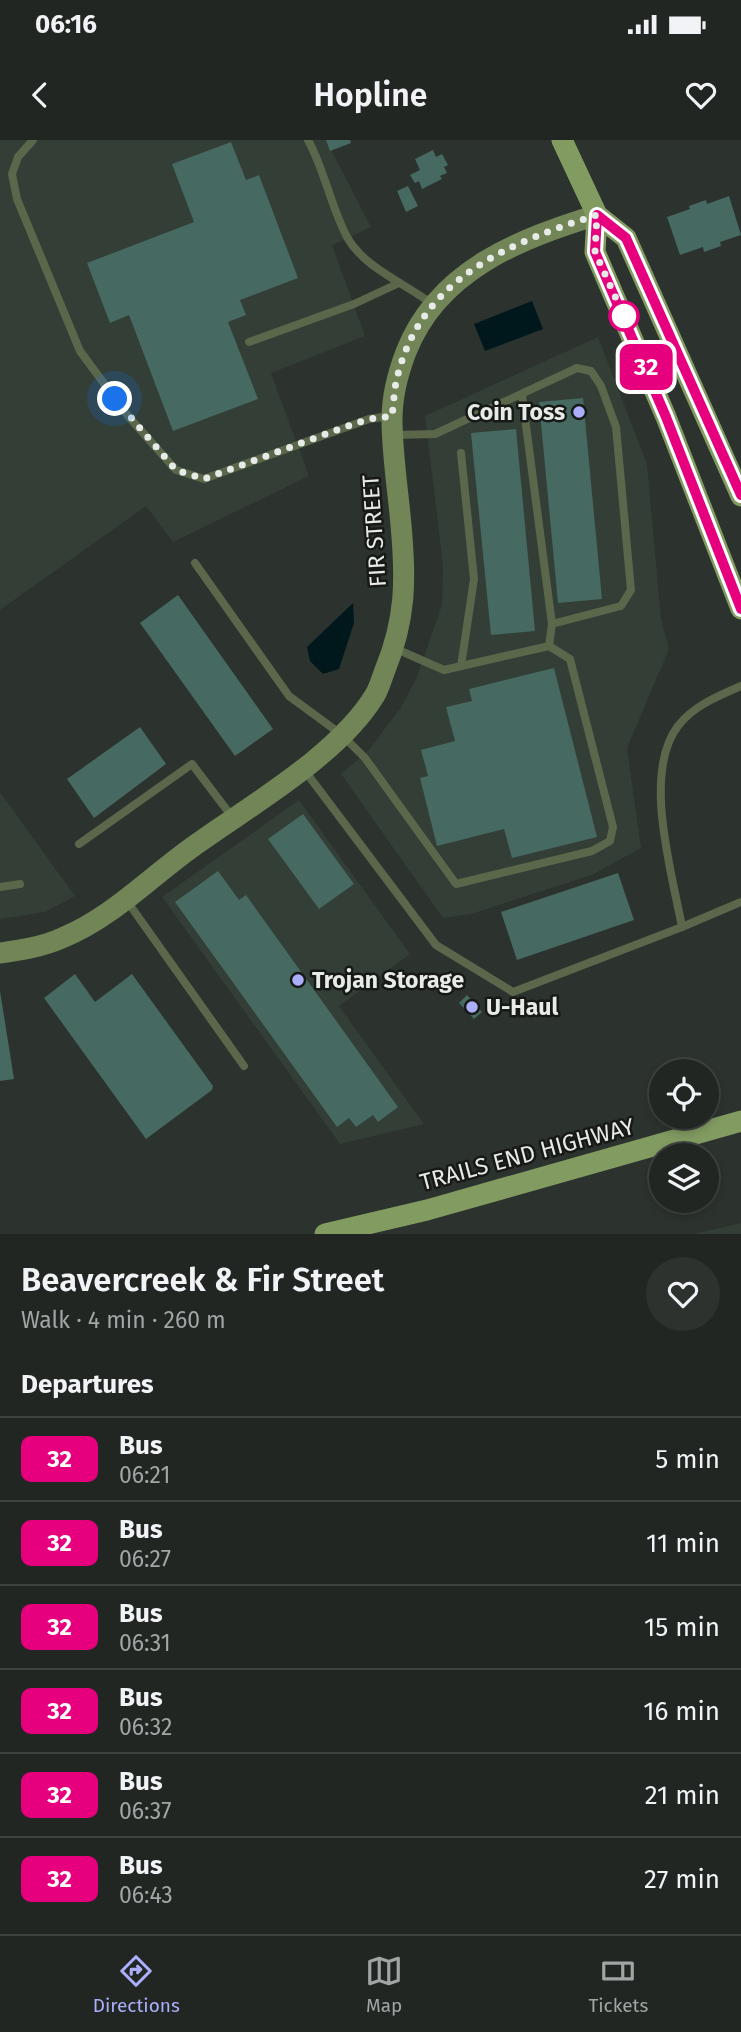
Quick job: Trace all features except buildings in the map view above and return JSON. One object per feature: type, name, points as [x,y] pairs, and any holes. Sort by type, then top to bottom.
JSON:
[{"type":"main road","points":[[562,140],[597,215],[626,238],[741,496]]},
{"type":"main road","points":[[597,215],[595,252],[666,417],[741,609]]},
{"type":"main road","name":"TRAILS END HIGHWAY","points":[[325,1234],[427,1210],[741,1121]]},
{"type":"street","name":"FIR STREET","points":[[0,953],[35,947],[63,938],[125,899],[192,846],[303,768],[342,735],[375,695],[394,648],[403,608],[405,572],[392,426],[398,373],[411,339],[432,304],[459,277],[491,256],[555,228],[597,215]]},
{"type":"lane","points":[[33,140],[18,157],[12,174],[17,199],[80,351],[101,382],[176,470],[204,479],[369,419],[435,433],[577,368],[592,371],[601,386],[616,427],[631,590],[621,606],[552,624]]},
{"type":"lane","points":[[308,140],[318,159],[347,239],[369,262],[432,304]]},
{"type":"lane","points":[[249,342],[354,304],[399,283]]},
{"type":"lane","points":[[522,395],[552,624],[549,646]]},
{"type":"lane","points":[[461,453],[474,579],[461,666]]},
{"type":"lane","points":[[195,563],[289,696],[342,735],[365,758],[456,884],[592,851],[610,841],[614,827],[570,659],[549,646],[444,670],[394,648]]},
{"type":"lane","points":[[682,927],[661,813],[661,778],[665,749],[678,726],[707,701],[741,686]]},
{"type":"lane","points":[[79,844],[192,764],[233,818]]},
{"type":"lane","points":[[303,768],[436,945],[513,992],[741,902]]},
{"type":"lane","points":[[0,887],[20,884]]},
{"type":"lane","points":[[125,899],[244,1066]]},
{"type":"shaded area","points":[[0,140],[326,140],[371,227],[332,245],[365,336],[271,373],[309,476],[173,542],[146,506],[0,610]]},
{"type":"shaded area","points":[[598,337],[647,464],[661,619],[669,649],[627,748],[641,848],[592,875],[471,914],[443,918],[341,774],[369,750],[401,707],[417,677],[442,605],[443,565],[425,416]]},
{"type":"shaded area","points":[[0,792],[75,896],[45,912],[0,919]]},
{"type":"shaded area","name":"Trojan Storage","points":[[299,800],[410,954],[339,1006],[424,1124],[340,1144],[162,897]]},
{"type":"shaded area","points":[[741,1223],[741,1234],[694,1234]]},
{"type":"water","points":[[532,301],[543,329],[485,351],[474,324]]},
{"type":"water","points":[[353,603],[354,623],[339,669],[323,674],[310,661],[307,647]]},
{"type":"bus line","name":"32","points":[[741,495],[626,238],[597,215],[595,252],[666,417],[741,609]]},
{"type":"place","name":"Coin Toss","points":[[579,412]]},
{"type":"place","name":"Trojan Storage","points":[[298,980]]},
{"type":"place","name":"U-Haul","points":[[472,1007]]},
{"type":"route","points":[[115,399],[176,470],[204,479],[297,443],[369,419],[392,416],[398,373],[411,339],[432,304],[459,277],[491,256],[528,239],[597,215],[595,252],[624,316]]}]
